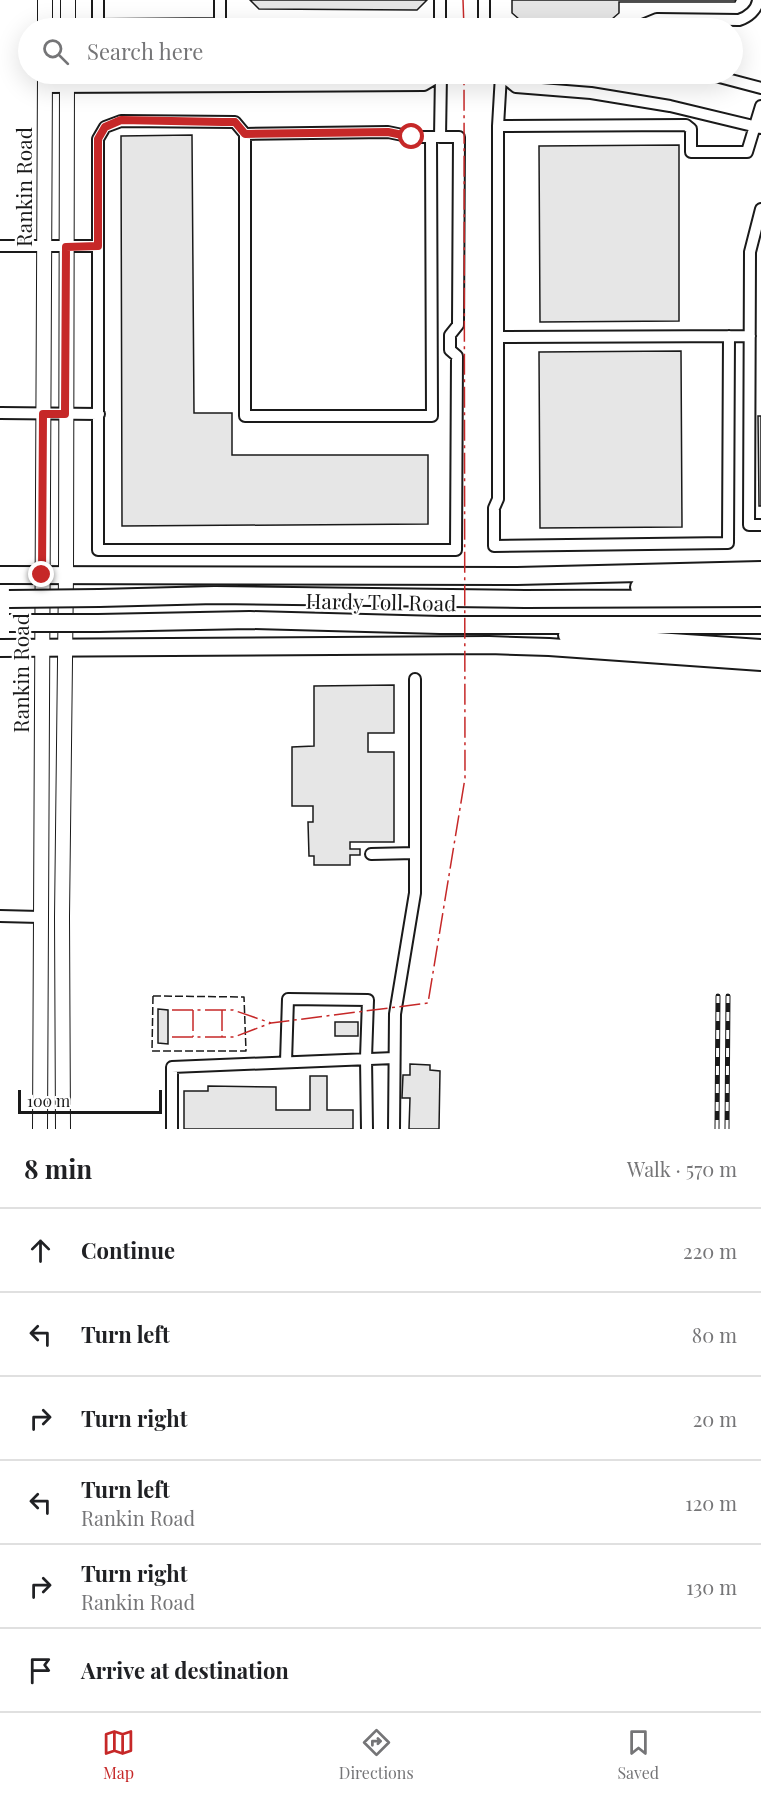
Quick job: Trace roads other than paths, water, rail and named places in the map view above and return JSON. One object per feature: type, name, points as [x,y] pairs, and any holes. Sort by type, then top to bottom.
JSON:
[{"type":"highway","points":[[0,575],[517,576],[761,570]]},
{"type":"highway","points":[[525,599],[626,588],[761,585]]},
{"type":"highway","name":"Hardy Toll Road","points":[[5,599],[215,594],[525,599],[761,598]]},
{"type":"highway","name":"Hardy Toll Road","points":[[5,623],[250,620],[440,625],[761,625]]},
{"type":"highway","points":[[440,625],[761,648]]},
{"type":"highway","points":[[0,648],[499,646],[549,647],[761,662]]},
{"type":"main road","points":[[45,0],[45,18]]},
{"type":"main road","points":[[68,0],[68,18]]},
{"type":"main road","name":"Rankin Road","points":[[40,1129],[45,84]]},
{"type":"main road","name":"Rankin Road","points":[[63,1129],[62,917],[66,575],[67,84]]},
{"type":"main road","points":[[40,917],[62,917]]},
{"type":"street","points":[[98,0],[98,18]]},
{"type":"street","points":[[220,0],[220,18]]},
{"type":"street","points":[[440,0],[440,18]]},
{"type":"street","points":[[484,0],[484,18]]},
{"type":"street","points":[[743,19],[757,7],[758,0]]},
{"type":"street","points":[[743,83],[761,88]]},
{"type":"street","points":[[56,84],[67,88],[426,84]]},
{"type":"street","points":[[245,134],[388,132],[412,137],[435,137],[459,137],[458,325],[450,335],[450,350],[457,356],[456,550],[98,550],[98,139],[105,127],[121,120],[235,122],[245,134],[245,416],[432,416],[435,137],[440,84]]},
{"type":"street","points":[[500,84],[498,126],[498,499],[494,508],[494,546],[728,543],[729,336]]},
{"type":"street","points":[[513,84],[516,87],[591,93],[670,106],[757,128]]},
{"type":"street","points":[[498,126],[686,125],[691,129],[692,152],[747,152],[757,128],[761,106]]},
{"type":"street","points":[[760,216],[750,252],[750,336],[755,373],[749,525],[761,525]]},
{"type":"street","points":[[0,246],[98,246]]},
{"type":"street","points":[[498,337],[750,336]]},
{"type":"street","points":[[0,413],[99,414]]},
{"type":"street","points":[[394,1129],[395,1014],[415,893],[415,679]]},
{"type":"street","points":[[371,854],[415,853]]},
{"type":"street","points":[[0,916],[40,917]]},
{"type":"street","points":[[286,1062],[288,999],[368,1000],[367,1129]]},
{"type":"street","points":[[172,1129],[172,1066],[394,1058]]},
{"type":"railway","points":[[717,1129],[718,996]]},
{"type":"railway","points":[[727,1129],[728,996]]}]
